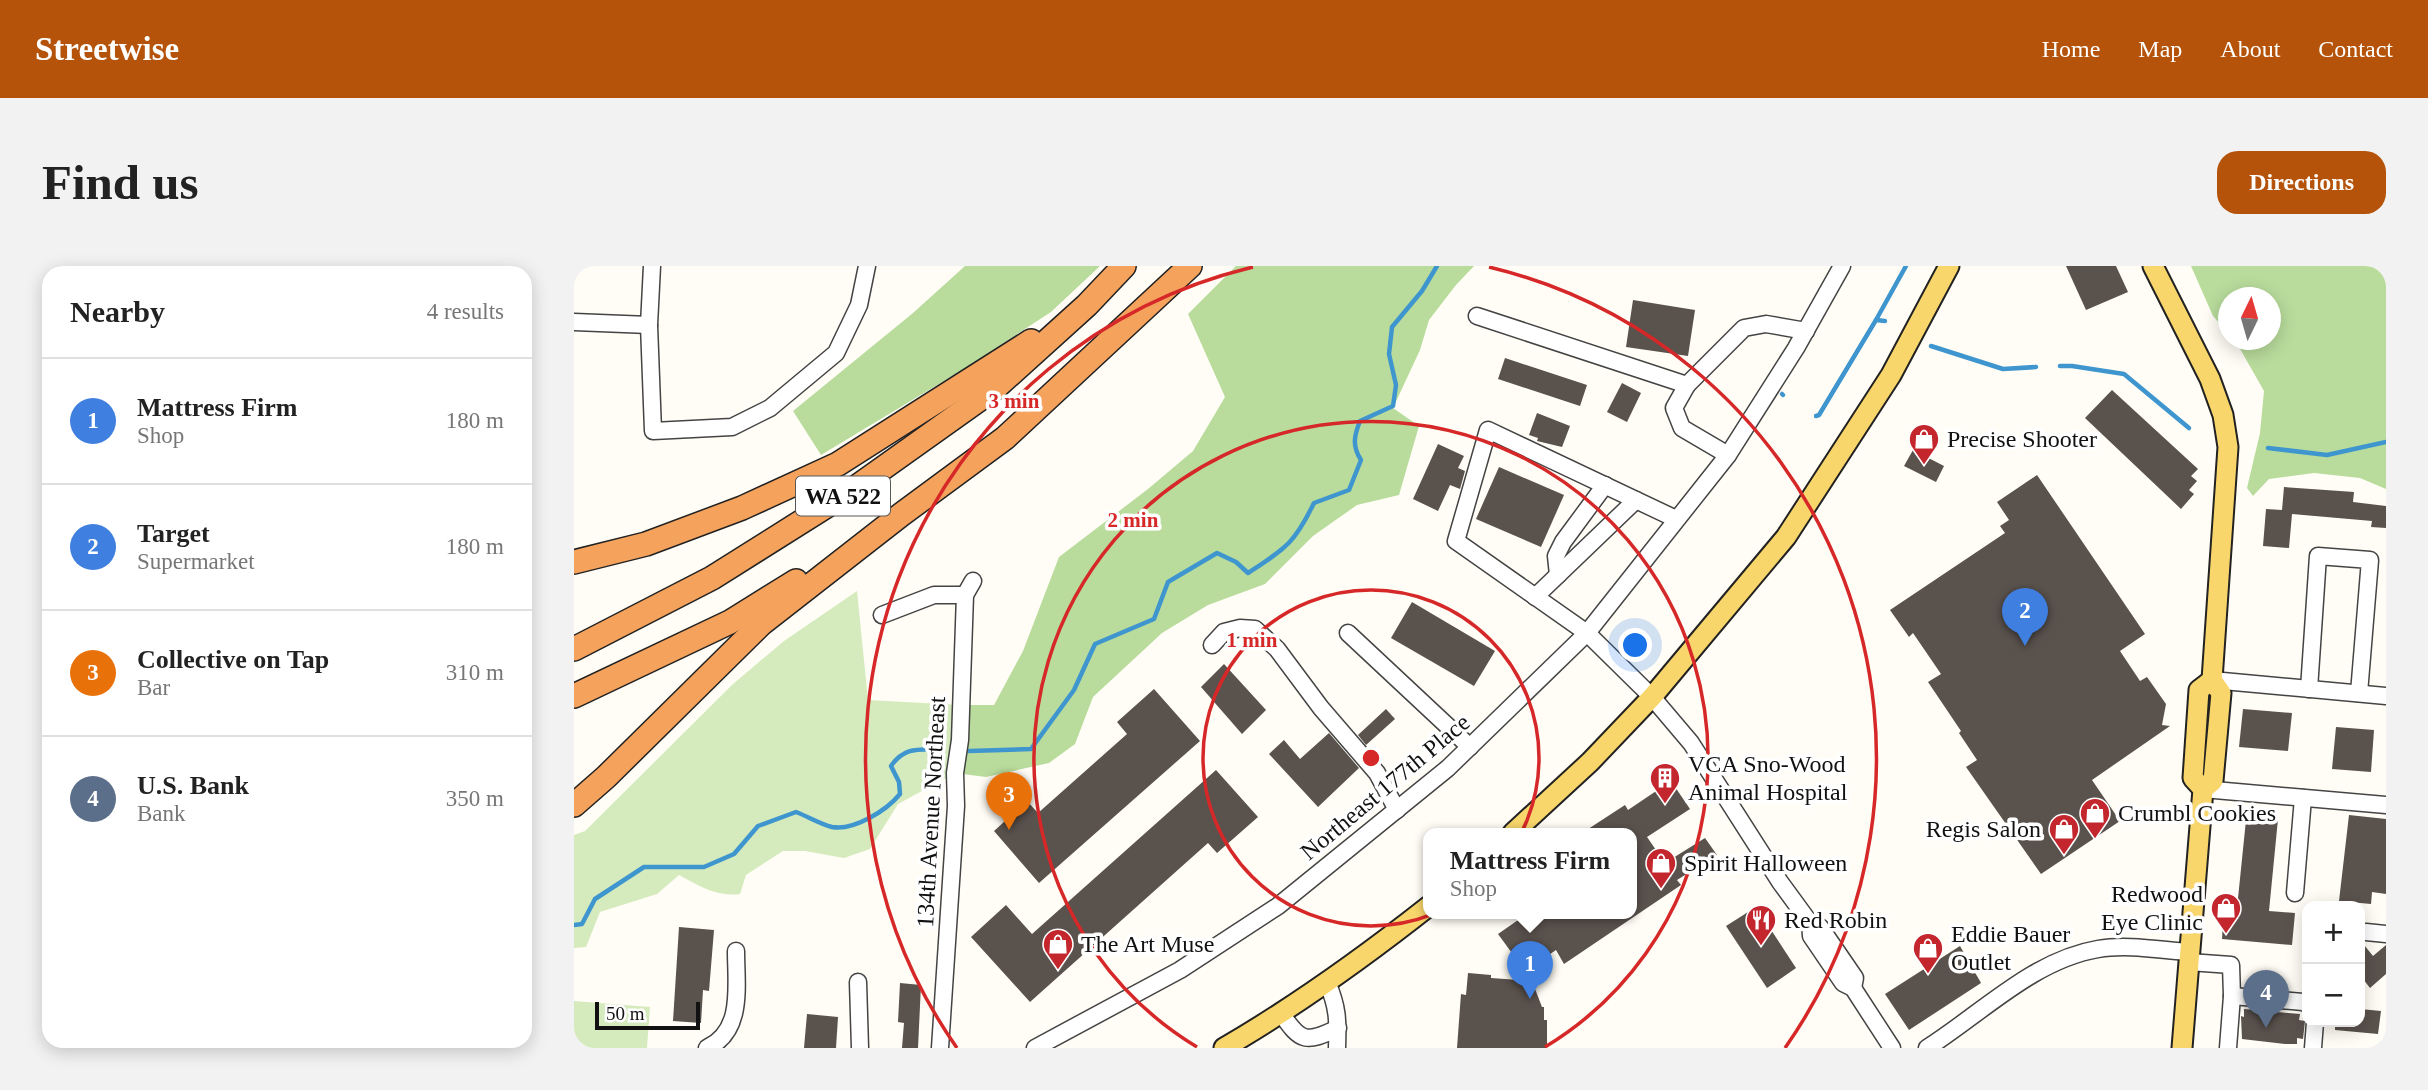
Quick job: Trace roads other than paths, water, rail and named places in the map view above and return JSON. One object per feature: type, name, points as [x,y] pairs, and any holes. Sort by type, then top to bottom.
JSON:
[{"type":"highway","name":"WA 522","points":[[574,649],[712,578],[855,488],[994,389],[1087,305],[1124,266]]},
{"type":"highway","name":"WA 522","points":[[574,696],[730,622],[902,514],[1005,438],[1190,266]]},
{"type":"highway","points":[[574,562],[646,544],[743,508],[838,464],[1087,305]]},
{"type":"highway","points":[[574,805],[606,777],[761,624],[902,514]]},
{"type":"highway","points":[[574,554],[608,554]]},
{"type":"main road","points":[[1518,828],[1590,762],[1652,697],[1786,537],[1891,375],[1949,266]]},
{"type":"main road","points":[[2153,266],[2210,379],[2225,425],[2227,470],[2212,680],[2221,693],[2214,776],[2213,781],[2203,789],[2182,1048]]},
{"type":"main road","points":[[1223,1048],[1281,1013],[1371,952],[1423,911]]},
{"type":"street","points":[[652,266],[649,326],[653,430],[732,427],[770,408],[836,353],[859,305],[867,266]]},
{"type":"street","name":"Northeast 177th Place","points":[[1035,1048],[1180,970],[1267,914],[1448,768],[1470,747],[1587,633],[1728,455],[1806,331],[1842,266]]},
{"type":"street","points":[[1477,316],[1687,385]]},
{"type":"street","points":[[574,322],[649,326]]},
{"type":"street","points":[[1728,455],[1682,428],[1674,408],[1687,385],[1744,328],[1766,324],[1806,331]]},
{"type":"street","points":[[1676,519],[1488,430],[1456,541],[1587,633],[1652,697],[1691,743],[1780,882],[1810,923],[1811,936],[1843,983],[1853,988],[1892,1048]]},
{"type":"street","points":[[1558,575],[1556,556],[1563,542],[1605,485]]},
{"type":"street","points":[[1535,597],[1636,500]]},
{"type":"street","points":[[2309,689],[2318,556],[2370,560],[2359,693]]},
{"type":"street","name":"134th Avenue Northeast","points":[[883,615],[934,595],[969,588],[940,1048]]},
{"type":"street","points":[[1212,645],[1224,632],[1240,628],[1255,629],[1277,649],[1321,708],[1377,773],[1396,810]]},
{"type":"street","points":[[1348,633],[1470,747]]},
{"type":"street","points":[[2212,680],[2386,696]]},
{"type":"street","points":[[2203,789],[2386,805]]},
{"type":"street","points":[[2295,893],[2304,798]]},
{"type":"street","points":[[2366,932],[2386,934]]},
{"type":"street","points":[[1927,1048],[2023,981],[2064,958],[2099,948],[2189,957],[2231,965],[2232,996],[2228,1048]]},
{"type":"street","points":[[707,1048],[718,1043],[735,1018],[736,951]]},
{"type":"street","points":[[858,982],[860,1048]]},
{"type":"street","points":[[1327,982],[1336,1003],[1337,1048]]},
{"type":"street","points":[[2232,996],[2302,1002]]},
{"type":"street","points":[[1281,1013],[1294,1033],[1308,1038],[1318,1037],[1338,1028]]},
{"type":"street","points":[[2314,1048],[2315,1027]]},
{"type":"waterway","points":[[969,751],[1031,749],[1074,690],[1095,644],[1154,619],[1168,582],[1217,553],[1236,562],[1248,573],[1288,544],[1301,528],[1314,503],[1349,490],[1361,460],[1355,441],[1360,421],[1393,406],[1396,385],[1389,354],[1392,327],[1422,291],[1437,266]]},
{"type":"waterway","points":[[1876,320],[1906,266]]},
{"type":"waterway","points":[[1816,416],[1876,320],[1885,321]]},
{"type":"waterway","points":[[1931,346],[2003,369],[2036,367]]},
{"type":"waterway","points":[[2060,366],[2124,374],[2189,428]]},
{"type":"waterway","points":[[2268,448],[2327,455],[2386,442]]},
{"type":"waterway","points":[[574,925],[582,924],[595,899],[644,867],[704,867],[734,854],[758,826],[796,812],[832,827],[860,823],[900,794],[899,782],[891,766],[896,760],[913,750],[941,749]]},
{"type":"place","name":"Precise Shooter","points":[[1924,466]]},
{"type":"place","name":"Target","points":[[2025,646]]},
{"type":"place","name":"VCA Sno-Wood Animal Hospital","points":[[1665,805]]},
{"type":"place","name":"Collective on Tap","points":[[1009,830]]},
{"type":"place","name":"Crumbl Cookies","points":[[2095,840]]},
{"type":"place","name":"Regis Salon","points":[[2064,856]]},
{"type":"place","name":"Spirit Halloween","points":[[1661,890]]},
{"type":"place","name":"Redwood Eye Clinic","points":[[2226,935]]},
{"type":"place","name":"Red Robin","points":[[1761,947]]},
{"type":"place","name":"The Art Muse","points":[[1058,971]]},
{"type":"place","name":"Eddie Bauer Outlet","points":[[1928,975]]},
{"type":"place","name":"Mattress Firm","points":[[1530,999]]},
{"type":"place","name":"U.S. Bank","points":[[2266,1028]]}]
